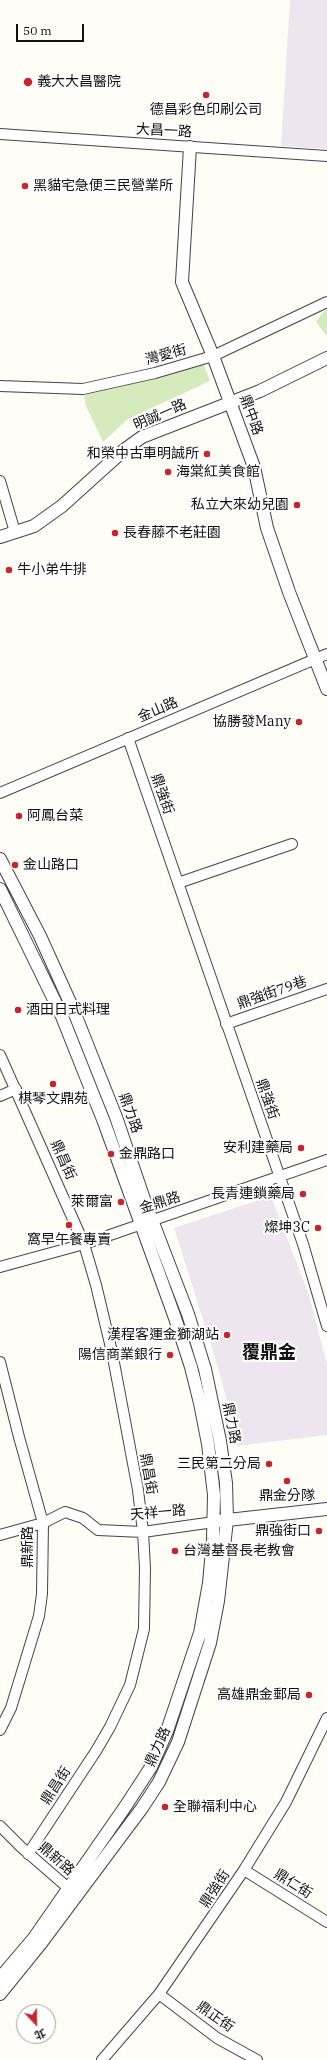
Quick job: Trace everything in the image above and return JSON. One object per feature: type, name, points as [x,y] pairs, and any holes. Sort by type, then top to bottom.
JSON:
[{"type":"street","name":"大昌一路","points":[[0,134],[327,156]]},
{"type":"street","name":"鼎中路","points":[[190,147],[182,282],[213,356],[254,466],[267,528],[289,592],[322,656],[327,689]]},
{"type":"street","name":"灣愛街","points":[[0,386],[83,389],[155,373],[213,356],[327,302]]},
{"type":"street","name":"明誠一路","points":[[0,537],[34,526],[62,506],[124,450],[142,437],[260,391],[327,358]]},
{"type":"street","points":[[0,481],[15,532]]},
{"type":"street","name":"金山路","points":[[0,793],[322,656]]},
{"type":"street","name":"鼎強街","points":[[128,738],[278,1176],[303,1244],[327,1326]]},
{"type":"street","points":[[178,882],[292,844]]},
{"type":"street","name":"鼎力路","points":[[0,859],[40,936],[73,1009],[116,1117],[152,1220],[188,1314],[205,1369],[220,1441],[226,1483],[227,1520],[218,1601],[210,1643],[178,1742],[159,1782],[73,1892],[0,1978]]},
{"type":"street","name":"鼎力路","points":[[0,889],[61,1014],[104,1122],[175,1318],[191,1367],[208,1444],[214,1495],[214,1522],[209,1583],[200,1633],[168,1731],[151,1767],[73,1892],[0,1994]]},
{"type":"street","name":"鼎強街79巷","points":[[226,1024],[327,989]]},
{"type":"street","name":"鼎昌街","points":[[0,1055],[84,1244],[96,1285],[112,1352],[138,1490],[143,1532],[144,1629],[130,1685],[103,1739],[28,1854]]},
{"type":"street","points":[[0,1096],[16,1089]]},
{"type":"street","name":"金鼎路","points":[[0,1267],[84,1244],[327,1160]]},
{"type":"street","name":"鼎新路","points":[[0,1362],[19,1437],[44,1523],[42,1594],[38,1616],[11,1708],[0,1730]]},
{"type":"street","name":"天祥一路","points":[[0,1535],[44,1523],[68,1512],[87,1520],[98,1530],[143,1532],[327,1508]]},
{"type":"street","name":"鼎強街","points":[[102,2060],[159,1994],[204,1931],[286,1802],[324,1732],[327,1718]]},
{"type":"street","name":"鼎新路","points":[[0,1826],[28,1854],[73,1892]]},
{"type":"street","name":"鼎仁街","points":[[244,1870],[327,1922]]},
{"type":"street","name":"鼎正街","points":[[159,1994],[217,2038],[257,2060]]},
{"type":"shaded area","points":[[290,0],[327,0],[327,149],[281,146]]},
{"type":"shaded area","name":"漢程客運金獅湖站","points":[[271,1196],[309,1295],[327,1364],[327,1435],[236,1446],[233,1424],[217,1364],[174,1228]]},
{"type":"green space","points":[[327,310],[327,336],[316,322],[322,313]]},
{"type":"green space","points":[[204,365],[210,381],[128,419],[103,442],[86,406],[84,395]]},
{"type":"place","name":"義大大昌醫院","points":[[28,82]]},
{"type":"place","name":"德昌彩色印刷公司","points":[[206,95]]},
{"type":"place","name":"黑貓宅急便三民營業所","points":[[25,186]]},
{"type":"place","name":"和榮中古車明誠所","points":[[207,454]]},
{"type":"place","name":"海棠紅美食館","points":[[168,472]]},
{"type":"place","name":"私立大來幼兒園","points":[[297,505]]},
{"type":"place","name":"長春藤不老莊園","points":[[115,533]]},
{"type":"place","name":"牛小弟牛排","points":[[9,570]]},
{"type":"place","name":"協勝發Many","points":[[299,722]]},
{"type":"place","name":"阿鳳台菜","points":[[19,816]]},
{"type":"place","name":"金山路口","points":[[15,865]]},
{"type":"place","name":"酒田日式料理","points":[[18,1010]]},
{"type":"place","name":"棋琴文鼎苑","points":[[53,1084]]},
{"type":"place","name":"安利建藥局","points":[[301,1148]]},
{"type":"place","name":"金鼎路口","points":[[111,1154]]},
{"type":"place","name":"長青連鎖藥局","points":[[303,1194]]},
{"type":"place","name":"萊爾富","points":[[121,1202]]},
{"type":"place","name":"窩早午餐專賣","points":[[69,1225]]},
{"type":"place","name":"燦坤3C","points":[[318,1228]]},
{"type":"place","name":"漢程客運金獅湖站","points":[[227,1335]]},
{"type":"place","name":"陽信商業銀行","points":[[170,1355]]},
{"type":"place","name":"三民第二分局","points":[[269,1464]]},
{"type":"place","name":"鼎金分隊","points":[[287,1481]]},
{"type":"place","name":"鼎強街口","points":[[319,1531]]},
{"type":"place","name":"台灣基督長老教會","points":[[175,1551]]},
{"type":"place","name":"高雄鼎金郵局","points":[[309,1695]]},
{"type":"place","name":"全聯福利中心","points":[[165,1807]]},
{"type":"district","name":"覆鼎金","points":[[269,1353]]}]
